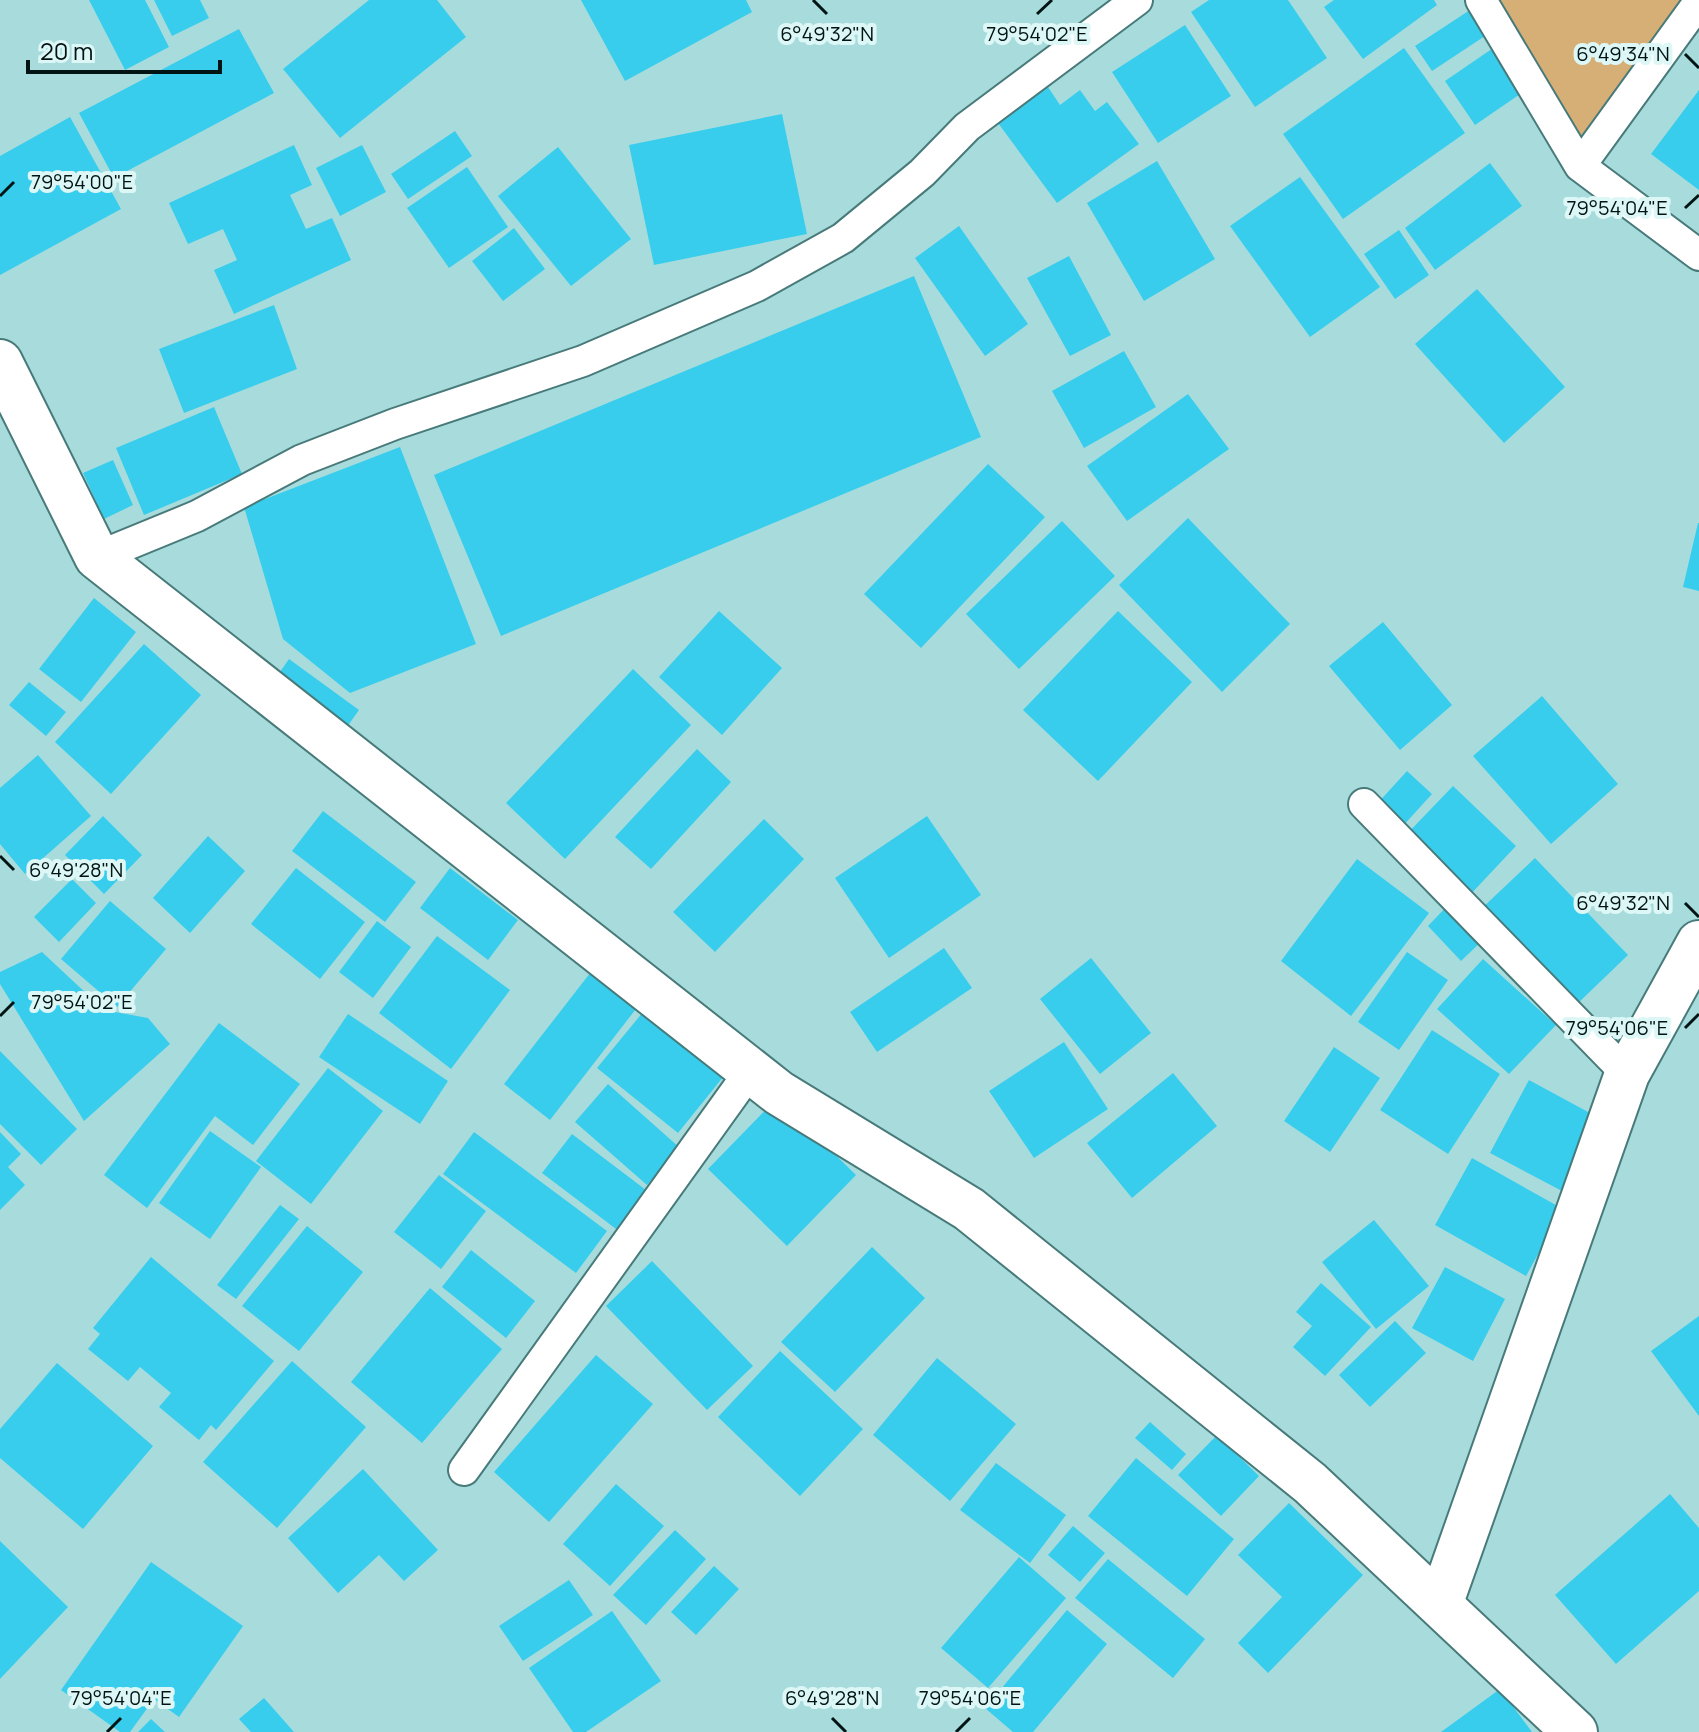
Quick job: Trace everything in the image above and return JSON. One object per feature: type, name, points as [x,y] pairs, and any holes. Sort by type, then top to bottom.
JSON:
[{"type":"street","points":[[0,362],[97,557],[779,1093],[969,1209],[1310,1483],[1575,1732]]},
{"type":"street","points":[[1440,1605],[1627,1074],[1699,943]]},
{"type":"lane","points":[[97,557],[159,534],[302,460],[395,424],[583,361],[757,286],[843,238],[922,173],[967,127],[1137,0]]},
{"type":"lane","points":[[1481,0],[1580,166],[1699,255]]},
{"type":"lane","points":[[1580,166],[1699,2]]},
{"type":"lane","points":[[1364,804],[1627,1074]]},
{"type":"lane","points":[[464,1470],[751,1070]]},
{"type":"shaded area","points":[[1481,0],[1699,0],[1580,166]]},
{"type":"building","points":[[89,0],[145,0],[169,47],[125,70]]},
{"type":"building","points":[[154,0],[200,0],[209,18],[172,36]]},
{"type":"building","points":[[369,0],[437,0],[466,37],[340,138],[283,69]]},
{"type":"building","points":[[581,0],[746,0],[752,12],[625,81]]},
{"type":"building","points":[[1209,0],[1288,0],[1327,58],[1255,107],[1191,12]]},
{"type":"building","points":[[1334,0],[1434,0],[1437,5],[1363,59],[1324,7]]},
{"type":"building","points":[[1470,10],[1488,34],[1432,71],[1415,46]]},
{"type":"building","points":[[1185,25],[1231,96],[1158,143],[1112,72]]},
{"type":"building","points":[[239,29],[274,93],[114,178],[79,113]]},
{"type":"building","points":[[1499,44],[1529,88],[1475,125],[1445,81]]},
{"type":"building","points":[[1404,48],[1465,133],[1343,219],[1283,134]]},
{"type":"building","points":[[1048,87],[1060,105],[1080,90],[1095,111],[1107,102],[1139,144],[1057,203],[998,123]]},
{"type":"building","points":[[1699,90],[1699,190],[1651,154]]},
{"type":"building","points":[[782,114],[807,234],[654,265],[629,145]]},
{"type":"building","points":[[70,117],[121,209],[0,275],[0,156]]},
{"type":"building","points":[[455,131],[472,156],[408,199],[391,174]]},
{"type":"building","points":[[294,145],[312,185],[290,195],[306,229],[332,218],[351,260],[234,314],[214,270],[237,260],[223,229],[188,244],[169,203]]},
{"type":"building","points":[[362,145],[386,192],[340,216],[316,168]]},
{"type":"building","points":[[558,147],[631,239],[571,286],[498,196]]},
{"type":"building","points":[[1157,161],[1215,259],[1144,301],[1087,203]]},
{"type":"building","points":[[1490,163],[1522,206],[1435,270],[1405,228]]},
{"type":"building","points":[[467,167],[508,227],[449,268],[407,208]]},
{"type":"building","points":[[1300,177],[1380,287],[1310,337],[1230,226]]},
{"type":"building","points":[[959,226],[1028,324],[985,356],[915,258]]},
{"type":"building","points":[[514,228],[545,269],[503,301],[472,261]]},
{"type":"building","points":[[1399,230],[1429,275],[1395,299],[1364,254]]},
{"type":"building","points":[[1069,256],[1111,335],[1070,356],[1027,278]]},
{"type":"building","points":[[914,276],[981,437],[501,636],[434,475]]},
{"type":"building","points":[[1477,289],[1565,387],[1504,443],[1415,344]]},
{"type":"building","points":[[274,305],[297,369],[184,413],[159,349]]},
{"type":"building","points":[[1124,351],[1156,407],[1084,448],[1052,391]]},
{"type":"building","points":[[1188,394],[1229,449],[1127,521],[1087,466]]},
{"type":"building","points":[[214,407],[242,474],[144,515],[116,448]]},
{"type":"building","points":[[400,447],[476,644],[350,693],[283,639],[244,507]]},
{"type":"building","points":[[113,460],[133,505],[104,519],[83,473]]},
{"type":"building","points":[[988,464],[1045,517],[921,648],[864,594]]},
{"type":"building","points":[[1188,518],[1290,624],[1222,692],[1119,585]]},
{"type":"building","points":[[1062,521],[1115,576],[1019,669],[966,614]]},
{"type":"building","points":[[1699,523],[1699,591],[1683,587]]},
{"type":"building","points":[[94,598],[136,632],[81,702],[39,669]]},
{"type":"building","points":[[719,611],[782,668],[722,735],[659,677]]},
{"type":"building","points":[[1118,611],[1192,682],[1098,781],[1023,710]]},
{"type":"building","points":[[1383,622],[1452,705],[1400,750],[1329,666]]},
{"type":"building","points":[[144,644],[201,695],[111,794],[55,742]]},
{"type":"building","points":[[289,659],[359,710],[342,734],[273,682]]},
{"type":"building","points":[[633,669],[691,725],[565,859],[506,803]]},
{"type":"building","points":[[29,682],[66,712],[46,736],[9,705]]},
{"type":"building","points":[[1542,696],[1618,784],[1551,844],[1473,756]]},
{"type":"building","points":[[697,749],[731,782],[651,869],[615,837]]},
{"type":"building","points":[[38,755],[91,816],[25,874],[0,844],[0,788]]},
{"type":"building","points":[[1407,771],[1432,794],[1401,828],[1376,805]]},
{"type":"building","points":[[1453,786],[1516,846],[1468,897],[1404,837]]},
{"type":"building","points":[[323,811],[416,882],[385,922],[292,851]]},
{"type":"building","points":[[103,816],[142,855],[104,894],[65,855]]},
{"type":"building","points":[[927,816],[981,895],[889,958],[835,878]]},
{"type":"building","points":[[764,819],[804,859],[715,952],[673,912]]},
{"type":"building","points":[[208,836],[245,871],[190,933],[153,898]]},
{"type":"building","points":[[1535,858],[1628,955],[1574,1007],[1480,910]]},
{"type":"building","points":[[1357,859],[1429,913],[1351,1016],[1281,961]]},
{"type":"building","points":[[296,868],[365,922],[320,979],[251,924]]},
{"type":"building","points":[[450,868],[518,920],[488,960],[420,908]]},
{"type":"building","points":[[72,879],[96,903],[59,942],[34,917]]},
{"type":"building","points":[[110,901],[166,949],[117,1007],[61,959]]},
{"type":"building","points":[[1450,903],[1484,939],[1461,961],[1428,926]]},
{"type":"building","points":[[377,921],[411,947],[373,998],[339,972]]},
{"type":"building","points":[[437,936],[510,990],[451,1069],[379,1013]]},
{"type":"building","points":[[944,948],[972,988],[877,1052],[850,1012]]},
{"type":"building","points":[[42,952],[104,1010],[148,1018],[170,1044],[84,1121],[0,984],[0,972]]},
{"type":"building","points":[[1407,952],[1448,980],[1399,1050],[1358,1022]]},
{"type":"building","points":[[1091,958],[1151,1033],[1100,1074],[1040,999]]},
{"type":"building","points":[[1483,959],[1556,1025],[1509,1074],[1437,1009]]},
{"type":"building","points":[[594,968],[639,1005],[550,1120],[504,1084]]},
{"type":"building","points":[[648,1006],[728,1071],[678,1133],[597,1068]]},
{"type":"building","points":[[348,1014],[448,1081],[420,1124],[319,1057]]},
{"type":"building","points":[[219,1023],[300,1084],[253,1145],[215,1116],[147,1208],[104,1175]]},
{"type":"building","points":[[1432,1030],[1500,1074],[1448,1154],[1380,1110]]},
{"type":"building","points":[[1064,1042],[1108,1109],[1034,1158],[989,1091]]},
{"type":"building","points":[[1334,1047],[1380,1078],[1330,1152],[1284,1121]]},
{"type":"building","points":[[0,1051],[77,1129],[41,1165],[0,1124]]},
{"type":"building","points":[[328,1068],[383,1111],[311,1204],[256,1161]]},
{"type":"building","points":[[1173,1073],[1217,1126],[1132,1198],[1087,1143]]},
{"type":"building","points":[[1529,1080],[1601,1119],[1562,1191],[1490,1153]]},
{"type":"building","points":[[608,1084],[680,1148],[647,1185],[575,1122]]},
{"type":"building","points":[[777,1098],[856,1175],[787,1246],[708,1169]]},
{"type":"building","points":[[210,1131],[261,1167],[210,1239],[159,1203]]},
{"type":"building","points":[[0,1132],[21,1154],[8,1167],[25,1185],[0,1210]]},
{"type":"building","points":[[474,1132],[607,1231],[576,1273],[443,1174]]},
{"type":"building","points":[[572,1134],[650,1193],[620,1232],[542,1173]]},
{"type":"building","points":[[1472,1158],[1563,1209],[1526,1276],[1435,1225]]},
{"type":"building","points":[[439,1175],[486,1211],[441,1269],[394,1232]]},
{"type":"building","points":[[280,1205],[299,1219],[236,1299],[217,1285]]},
{"type":"building","points":[[1374,1220],[1429,1286],[1376,1329],[1322,1262]]},
{"type":"building","points":[[307,1226],[363,1272],[299,1351],[242,1306]]},
{"type":"building","points":[[872,1247],[925,1298],[835,1392],[781,1342]]},
{"type":"building","points":[[471,1250],[535,1301],[506,1338],[442,1287]]},
{"type":"building","points":[[151,1257],[274,1361],[216,1430],[211,1425],[199,1440],[159,1407],[171,1393],[140,1367],[128,1381],[88,1349],[100,1334],[93,1328]]},
{"type":"building","points":[[652,1261],[753,1366],[707,1410],[606,1306]]},
{"type":"building","points":[[1445,1267],[1505,1299],[1473,1361],[1412,1328]]},
{"type":"building","points":[[1321,1283],[1371,1327],[1325,1376],[1293,1347],[1312,1326],[1296,1312]]},
{"type":"building","points":[[430,1288],[502,1349],[422,1443],[351,1382]]},
{"type":"building","points":[[1699,1316],[1699,1416],[1651,1351]]},
{"type":"building","points":[[1395,1321],[1426,1353],[1370,1407],[1339,1375]]},
{"type":"building","points":[[780,1351],[863,1429],[800,1496],[718,1417]]},
{"type":"building","points":[[596,1355],[653,1404],[549,1522],[494,1472]]},
{"type":"building","points":[[937,1358],[1016,1424],[950,1501],[873,1435]]},
{"type":"building","points":[[292,1361],[366,1427],[277,1528],[203,1462]]},
{"type":"building","points":[[57,1363],[153,1446],[83,1529],[0,1458],[0,1429]]},
{"type":"building","points":[[1150,1422],[1186,1454],[1172,1470],[1135,1438]]},
{"type":"building","points":[[1217,1435],[1259,1476],[1221,1516],[1178,1475]]},
{"type":"building","points":[[1136,1458],[1234,1539],[1187,1596],[1088,1516]]},
{"type":"building","points":[[996,1463],[1066,1515],[1030,1563],[960,1510]]},
{"type":"building","points":[[363,1469],[438,1550],[404,1581],[379,1555],[338,1593],[288,1538]]},
{"type":"building","points":[[616,1484],[664,1526],[610,1586],[563,1544]]},
{"type":"building","points":[[1670,1494],[1699,1528],[1699,1591],[1616,1664],[1555,1595]]},
{"type":"building","points":[[1289,1503],[1363,1575],[1268,1673],[1238,1643],[1282,1597],[1238,1555]]},
{"type":"building","points":[[1073,1526],[1105,1553],[1080,1582],[1048,1555]]},
{"type":"building","points":[[675,1530],[706,1559],[646,1625],[613,1595]]},
{"type":"building","points":[[0,1541],[68,1607],[0,1679]]},
{"type":"building","points":[[1019,1557],[1066,1598],[988,1688],[941,1648]]},
{"type":"building","points":[[1108,1559],[1205,1639],[1173,1678],[1075,1598]]},
{"type":"building","points":[[151,1562],[243,1626],[179,1717],[154,1699],[130,1732],[120,1732],[61,1690]]},
{"type":"building","points":[[714,1566],[739,1589],[696,1635],[671,1612]]},
{"type":"building","points":[[569,1580],[593,1615],[523,1661],[499,1626]]},
{"type":"building","points":[[1067,1610],[1107,1644],[1033,1732],[1013,1732],[985,1708]]},
{"type":"building","points":[[612,1611],[661,1681],[586,1732],[573,1732],[529,1668]]},
{"type":"building","points":[[1500,1689],[1532,1732],[1441,1732]]},
{"type":"building","points":[[264,1698],[294,1732],[251,1732],[239,1719]]},
{"type":"building","points":[[151,1719],[165,1732],[138,1732]]}]
